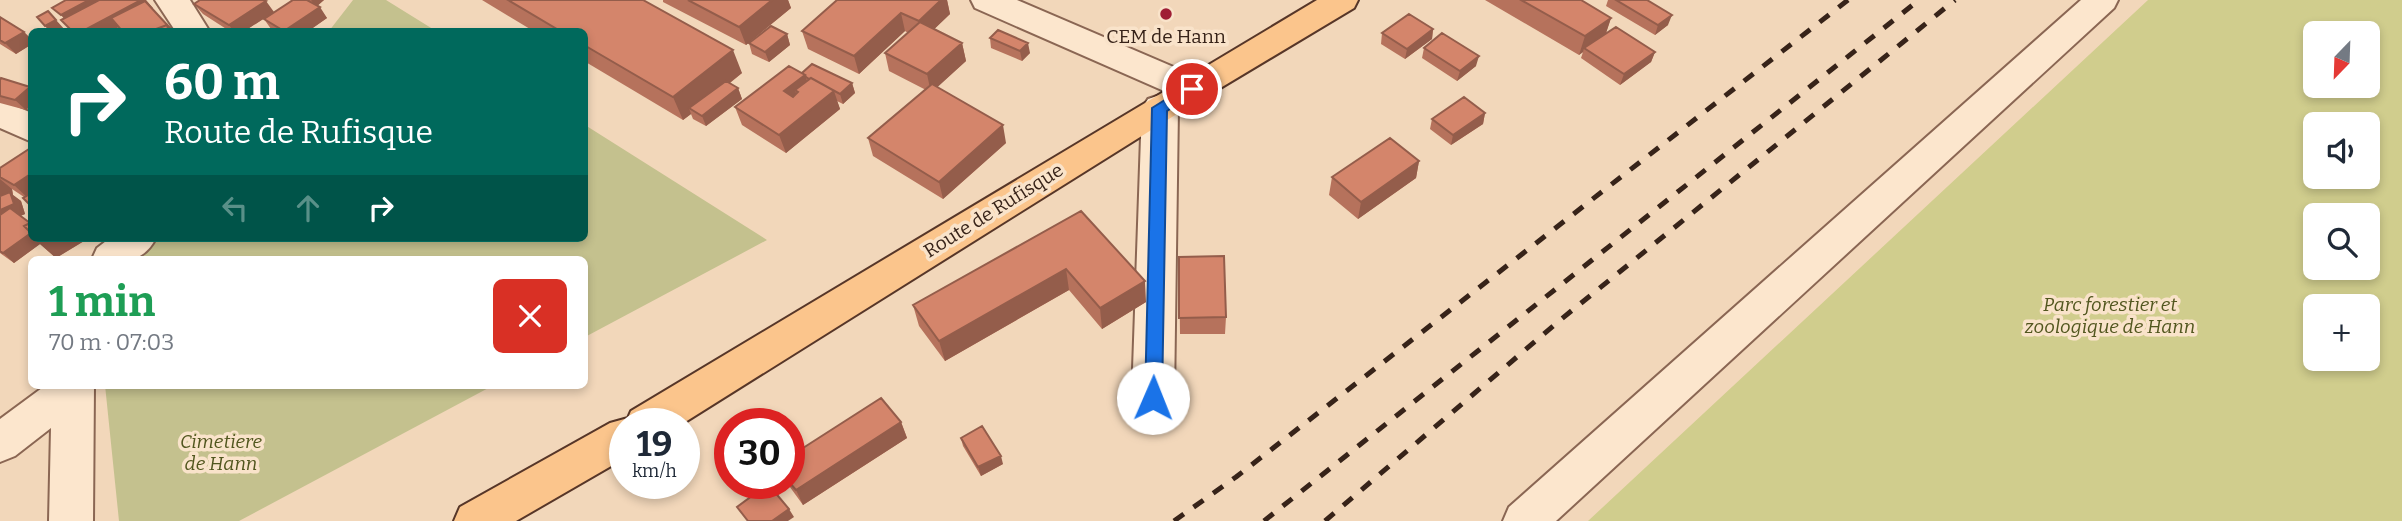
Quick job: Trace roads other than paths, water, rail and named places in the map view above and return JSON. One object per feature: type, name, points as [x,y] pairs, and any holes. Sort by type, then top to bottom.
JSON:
[{"type":"main road","name":"Route de Rufisque","points":[[672,408],[1160,108],[1342,0]]},
{"type":"main road","points":[[476,521],[609,445]]},
{"type":"street","points":[[171,0],[185,15],[191,28]]},
{"type":"street","points":[[1525,521],[2102,0]]},
{"type":"street","points":[[991,1],[1192,89]]},
{"type":"street","points":[[1153,398],[1160,108]]},
{"type":"street","points":[[0,113],[28,127]]},
{"type":"street","points":[[115,256],[132,242]]},
{"type":"street","points":[[0,443],[69,389]]},
{"type":"street","points":[[71,521],[72,389]]},
{"type":"railway","points":[[1174,521],[1236,477],[1848,0]]},
{"type":"railway","points":[[1264,521],[1919,0]]},
{"type":"railway","points":[[1325,521],[1559,321],[1955,0]]},
{"type":"place","name":"CEM de Hann","points":[[1166,14]]},
{"type":"park label","name":"Parc forestier et zoologique de Hann","points":[[2110,315]]},
{"type":"park label","name":"Cimetiere de Hann","points":[[221,452]]}]
